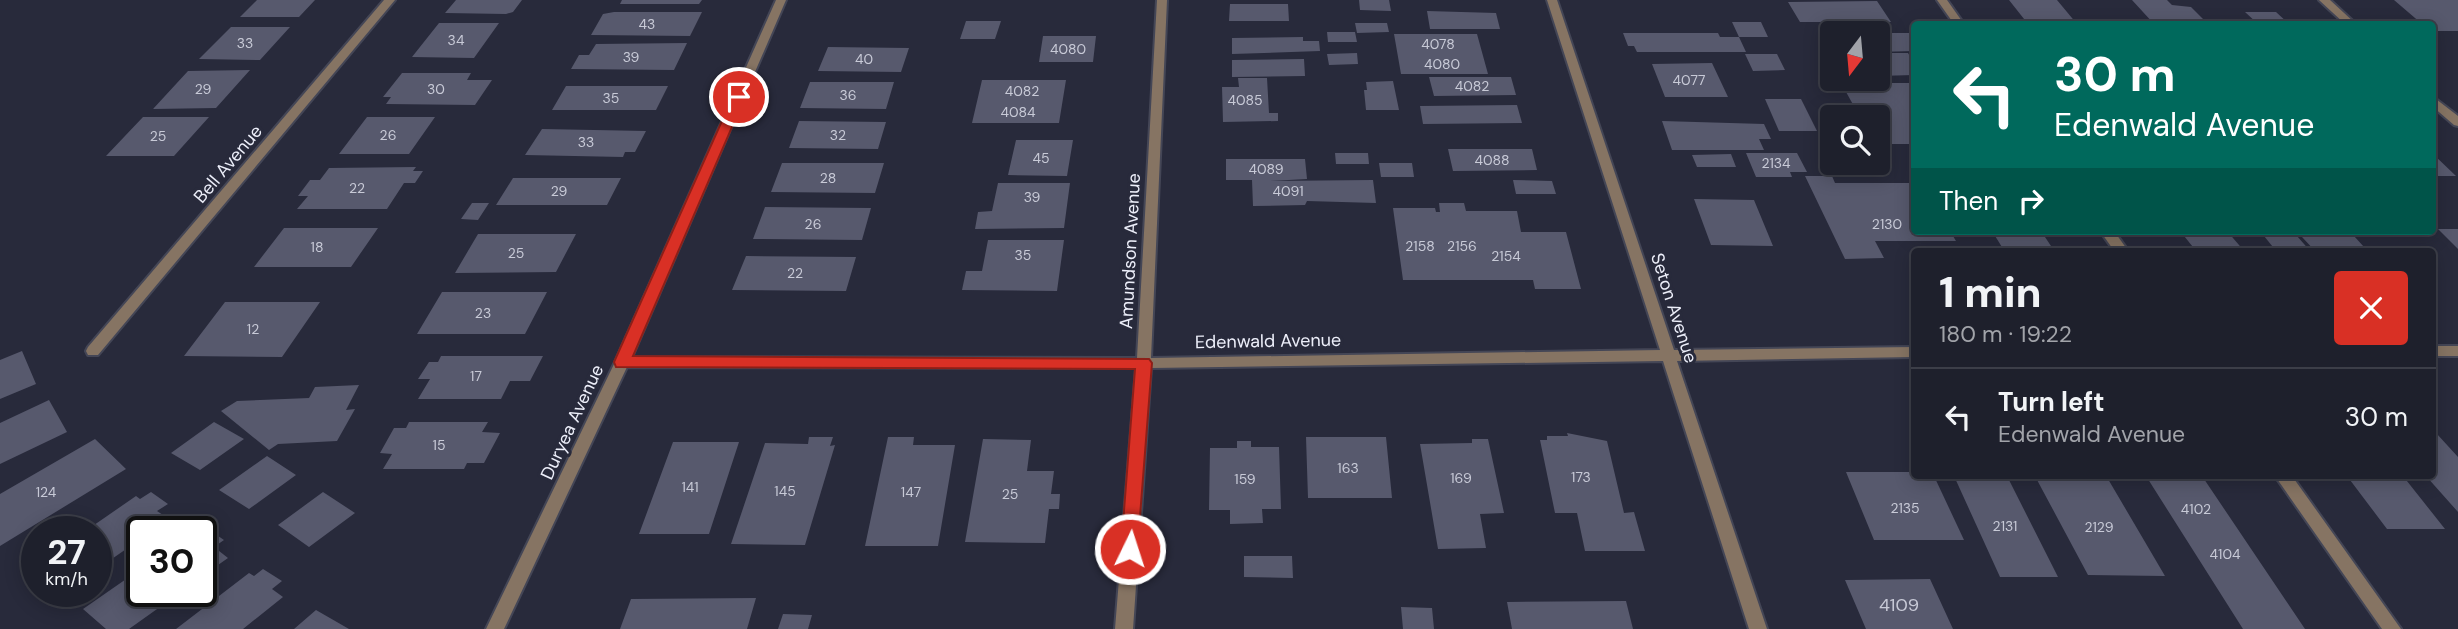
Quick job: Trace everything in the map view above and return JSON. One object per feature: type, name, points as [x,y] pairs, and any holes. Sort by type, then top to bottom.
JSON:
[{"type":"street","name":"Bell Avenue","points":[[93,351],[390,0]]},
{"type":"street","name":"Duryea Avenue","points":[[495,629],[622,362],[781,0]]},
{"type":"street","name":"Amundson Avenue","points":[[1124,629],[1144,363],[1162,0]]},
{"type":"street","name":"Seton Avenue","points":[[1552,0],[1758,629]]},
{"type":"street","points":[[1942,0],[1957,21]]},
{"type":"street","points":[[2324,0],[2348,21]]},
{"type":"street","points":[[2436,103],[2458,122]]},
{"type":"street","points":[[2436,351],[2458,351]]},
{"type":"street","name":"Edenwald Avenue","points":[[622,362],[1144,363],[1911,352]]},
{"type":"street","points":[[2285,479],[2392,629]]},
{"type":"building","points":[[257,0],[315,0],[299,17],[240,17]]},
{"type":"building","points":[[456,0],[522,0],[513,12],[506,14],[445,13]]},
{"type":"building","points":[[622,0],[702,0],[699,4],[620,4]]},
{"type":"building","points":[[1359,0],[1389,0],[1391,11],[1360,10]]},
{"type":"building","points":[[2009,0],[2057,0],[2074,21],[2026,21]]},
{"type":"building","points":[[2132,0],[2167,0],[2172,5],[2191,7],[2205,21],[2151,21]]},
{"type":"building","points":[[2394,0],[2458,0],[2458,31],[2436,31],[2436,21],[2418,21]]},
{"type":"building","points":[[1877,1],[1891,22],[1800,22],[1788,2]]},
{"type":"building","points":[[1230,4],[1288,4],[1289,21],[1229,21]]},
{"type":"building","points":[[1427,11],[1496,13],[1500,29],[1430,29]]},
{"type":"building","points":[[702,12],[690,36],[591,35],[603,14]]},
{"type":"building","points":[[2245,12],[2276,12],[2286,21],[2255,21]]},
{"type":"building","points":[[966,21],[1001,21],[995,39],[960,39]]},
{"type":"building","points":[[1732,22],[1761,22],[1768,37],[1739,37]]},
{"type":"building","points":[[439,23],[499,23],[474,58],[412,57]]},
{"type":"building","points":[[1355,23],[1387,23],[1389,32],[1357,33]]},
{"type":"building","points":[[231,27],[290,27],[260,60],[199,59]]},
{"type":"building","points":[[1327,32],[1355,32],[1357,42],[1328,42]]},
{"type":"building","points":[[1623,33],[1718,33],[1720,37],[1739,37],[1746,52],[1637,52],[1634,46],[1628,46]]},
{"type":"building","points":[[1890,33],[1911,33],[1911,51],[1890,52]]},
{"type":"building","points":[[1394,34],[1477,34],[1488,74],[1401,74]]},
{"type":"building","points":[[1043,36],[1096,36],[1093,62],[1039,62]]},
{"type":"building","points":[[1303,37],[1303,41],[1319,41],[1320,51],[1232,54],[1232,38]]},
{"type":"building","points":[[687,43],[674,70],[571,69],[579,55],[589,55],[596,44]]},
{"type":"building","points":[[828,47],[909,48],[901,72],[818,71]]},
{"type":"building","points":[[1357,53],[1358,64],[1329,65],[1327,54]]},
{"type":"building","points":[[1890,53],[1908,53],[1911,58],[1911,75],[1890,76]]},
{"type":"building","points":[[1745,54],[1777,54],[1785,70],[1753,71]]},
{"type":"building","points":[[1304,59],[1305,76],[1232,77],[1232,60]]},
{"type":"building","points":[[1712,63],[1728,97],[1665,97],[1652,64]]},
{"type":"building","points":[[250,70],[216,108],[153,109],[188,71]]},
{"type":"building","points":[[402,73],[471,73],[467,80],[492,80],[475,105],[386,104],[391,97],[383,97]]},
{"type":"building","points":[[1429,77],[1511,77],[1516,95],[1434,96]]},
{"type":"building","points":[[1238,78],[1267,78],[1269,113],[1278,113],[1278,121],[1223,122],[1222,87],[1239,87]]},
{"type":"building","points":[[982,80],[1066,80],[1059,123],[972,123]]},
{"type":"building","points":[[1393,81],[1399,110],[1366,110],[1366,82]]},
{"type":"building","points":[[810,82],[894,82],[886,109],[800,108]]},
{"type":"building","points":[[1890,83],[1911,83],[1911,144],[1890,144],[1890,105],[1853,105],[1845,91],[1890,91]]},
{"type":"building","points":[[566,86],[668,86],[656,110],[552,110]]},
{"type":"building","points":[[1765,99],[1801,99],[1817,131],[1779,131]]},
{"type":"building","points":[[1517,105],[1522,123],[1423,124],[1420,106]]},
{"type":"building","points":[[143,117],[209,117],[174,156],[106,156]]},
{"type":"building","points":[[367,117],[435,117],[409,154],[339,154]]},
{"type":"building","points":[[799,121],[886,122],[878,149],[789,148]]},
{"type":"building","points":[[1662,121],[1764,124],[1771,139],[1759,139],[1764,150],[1672,150]]},
{"type":"building","points":[[542,129],[646,131],[635,152],[625,152],[623,157],[525,155]]},
{"type":"building","points":[[1016,140],[1073,140],[1067,176],[1008,175]]},
{"type":"building","points":[[1448,149],[1532,149],[1537,170],[1453,171]]},
{"type":"building","points":[[1335,153],[1368,153],[1369,164],[1336,164]]},
{"type":"building","points":[[1746,153],[1797,153],[1807,172],[1790,172],[1792,177],[1756,177]]},
{"type":"building","points":[[1731,154],[1736,167],[1697,167],[1692,155]]},
{"type":"building","points":[[2436,157],[2456,176],[2436,176]]},
{"type":"building","points":[[1226,159],[1305,159],[1307,179],[1270,181],[1373,180],[1376,203],[1307,201],[1305,205],[1253,206],[1252,180],[1226,180]]},
{"type":"building","points":[[782,163],[884,163],[875,193],[771,192]]},
{"type":"building","points":[[1379,163],[1412,163],[1414,177],[1381,177]]},
{"type":"building","points":[[416,167],[413,171],[423,171],[415,183],[404,183],[387,209],[297,209],[308,196],[298,196],[310,180],[320,180],[329,168]]},
{"type":"building","points":[[1805,176],[1832,176],[1835,183],[1911,183],[1911,235],[1952,235],[1956,241],[1875,241],[1884,258],[1845,259]]},
{"type":"building","points":[[513,178],[621,178],[607,205],[496,205]]},
{"type":"building","points":[[1513,180],[1552,181],[1556,194],[1516,194]]},
{"type":"building","points":[[998,183],[1070,183],[1064,228],[975,229],[978,212],[992,211]]},
{"type":"building","points":[[1694,199],[1754,200],[1773,246],[1711,245]]},
{"type":"building","points":[[472,203],[489,203],[478,220],[461,219]]},
{"type":"building","points":[[1439,203],[1464,203],[1466,211],[1517,211],[1521,232],[1566,232],[1581,289],[1535,289],[1533,280],[1403,280],[1393,208],[1435,208],[1436,212],[1440,212]]},
{"type":"building","points":[[765,207],[871,208],[862,240],[753,239]]},
{"type":"building","points":[[284,228],[378,228],[351,267],[254,267]]},
{"type":"building","points":[[2438,229],[2458,229],[2458,249]]},
{"type":"building","points":[[478,234],[576,234],[556,272],[455,273]]},
{"type":"building","points":[[1994,235],[2044,235],[2052,248],[2003,248]]},
{"type":"building","points":[[2183,235],[2230,235],[2242,248],[2194,248]]},
{"type":"building","points":[[2264,236],[2297,236],[2308,248],[2274,248]]},
{"type":"building","points":[[2354,236],[2364,247],[2378,248],[2312,248],[2302,237]]},
{"type":"building","points":[[988,240],[1064,240],[1057,291],[962,290],[966,271],[982,271]]},
{"type":"building","points":[[746,256],[856,257],[846,291],[732,290]]},
{"type":"building","points":[[442,292],[547,292],[525,334],[417,334]]},
{"type":"building","points":[[225,302],[320,302],[282,357],[184,356]]},
{"type":"building","points":[[22,351],[36,384],[0,399],[0,360]]},
{"type":"building","points":[[441,356],[543,356],[530,381],[510,381],[501,399],[418,399],[430,379],[418,379],[429,362],[438,362]]},
{"type":"building","points":[[359,385],[346,410],[355,409],[337,441],[278,444],[269,450],[221,411],[237,401],[309,398],[315,387]]},
{"type":"building","points":[[49,400],[67,432],[0,464],[0,423]]},
{"type":"building","points":[[214,422],[244,439],[200,470],[171,453]]},
{"type":"building","points":[[409,422],[488,422],[482,432],[500,433],[484,463],[467,463],[464,469],[383,469],[392,454],[380,453],[394,428],[406,428]]},
{"type":"building","points":[[1567,433],[1607,441],[1624,513],[1634,512],[1645,551],[1585,551],[1577,513],[1555,513],[1540,440],[1547,440],[1547,436],[1568,436]]},
{"type":"building","points":[[2436,434],[2458,457],[2458,512],[2429,479],[2436,479]]},
{"type":"building","points":[[809,437],[833,437],[830,446],[835,445],[805,545],[731,544],[765,443],[808,444]]},
{"type":"building","points":[[888,437],[914,437],[913,445],[955,445],[938,546],[865,546]]},
{"type":"building","points":[[1306,437],[1386,437],[1392,498],[1308,498]]},
{"type":"building","points":[[95,439],[126,469],[49,516],[21,516],[21,533],[0,546],[0,494]]},
{"type":"building","points":[[983,439],[1031,440],[1027,471],[1054,471],[1051,494],[1060,494],[1059,509],[1049,509],[1045,543],[965,542]]},
{"type":"building","points":[[1472,439],[1488,439],[1504,513],[1480,514],[1486,548],[1438,549],[1420,444],[1472,443]]},
{"type":"building","points":[[1237,441],[1251,441],[1251,447],[1279,447],[1281,509],[1262,509],[1263,523],[1230,524],[1230,510],[1209,510],[1210,448],[1237,448]]},
{"type":"building","points":[[673,442],[739,442],[709,534],[639,534]]},
{"type":"building","points":[[267,456],[296,475],[249,509],[219,490]]},
{"type":"building","points":[[1846,472],[1911,472],[1911,479],[1935,479],[1964,540],[1874,540]]},
{"type":"building","points":[[1955,479],[2009,479],[2058,577],[2000,577]]},
{"type":"building","points":[[2037,479],[2108,479],[2165,576],[2088,575]]},
{"type":"building","points":[[2148,479],[2204,479],[2305,629],[2243,629]]},
{"type":"building","points":[[2349,479],[2405,479],[2445,529],[2387,529]]},
{"type":"building","points":[[151,492],[168,504],[157,511],[164,516],[126,516],[126,549],[112,559],[112,516],[107,516],[136,496],[140,499]]},
{"type":"building","points":[[323,492],[355,513],[309,547],[278,525]]},
{"type":"building","points":[[217,535],[224,540],[217,545]]},
{"type":"building","points":[[217,549],[228,558],[217,566]]},
{"type":"building","points":[[1244,556],[1292,556],[1293,578],[1244,577]]},
{"type":"building","points":[[263,569],[282,581],[272,589],[283,597],[243,629],[176,629],[205,607],[217,607],[217,598],[249,573],[254,576]]},
{"type":"building","points":[[126,579],[126,607],[160,607],[129,629],[106,629],[83,609],[112,607],[112,589]]},
{"type":"building","points":[[1930,579],[1953,629],[1866,629],[1845,580]]},
{"type":"building","points":[[756,598],[747,629],[620,629],[631,599]]},
{"type":"building","points":[[1626,601],[1633,629],[1512,629],[1507,602]]},
{"type":"building","points":[[1401,607],[1432,608],[1434,629],[1403,629]]},
{"type":"building","points":[[316,610],[349,629],[294,629]]},
{"type":"building","points":[[783,614],[812,615],[808,629],[778,629]]},
{"type":"route","points":[[739,97],[622,362],[1144,363],[1130,549]]}]
